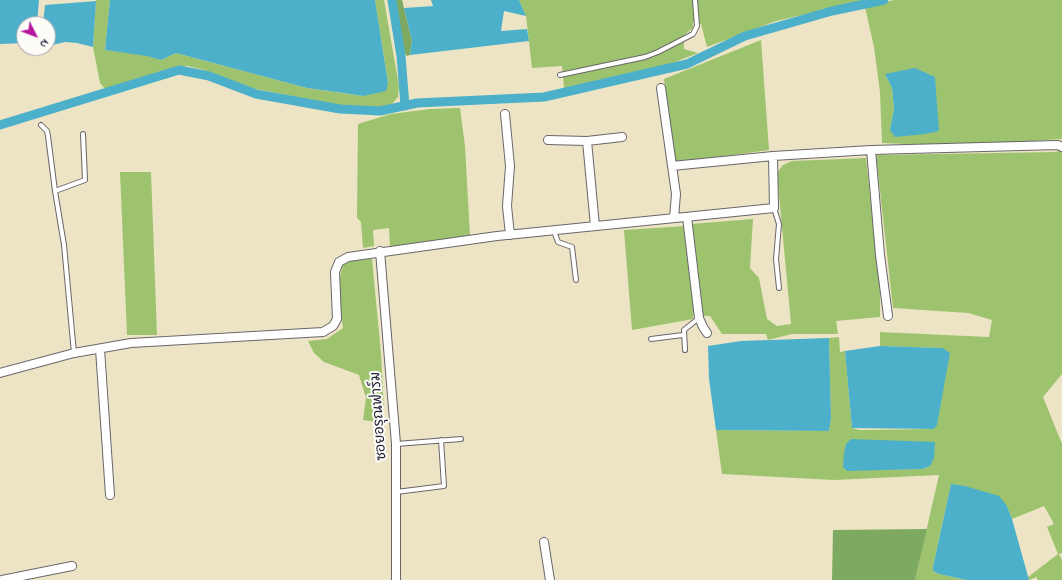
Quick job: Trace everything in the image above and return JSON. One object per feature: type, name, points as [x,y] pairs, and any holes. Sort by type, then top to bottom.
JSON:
[{"type":"street","points":[[662,88],[676,194],[674,218]]},
{"type":"street","points":[[505,114],[510,166],[507,206],[510,235]]},
{"type":"street","points":[[548,140],[587,141],[622,137]]},
{"type":"street","points":[[587,141],[595,226]]},
{"type":"street","points":[[672,166],[773,156],[871,150],[1058,145],[1062,147]]},
{"type":"street","points":[[871,150],[880,255],[888,316]]},
{"type":"street","points":[[0,373],[74,353],[131,343],[323,332],[333,326],[337,319],[335,272],[339,262],[348,256],[510,235],[774,208],[773,156]]},
{"type":"street","points":[[687,217],[699,318],[707,332]]},
{"type":"street","name":"ซอยอรุณฟาร์ม","points":[[380,251],[396,444],[396,580]]},
{"type":"street","points":[[100,348],[110,495]]},
{"type":"street","points":[[544,542],[550,580]]},
{"type":"street","points":[[2,580],[72,566]]},
{"type":"lane","points":[[560,75],[645,57],[693,34],[697,26],[695,0]]},
{"type":"lane","points":[[41,125],[48,136],[64,245],[74,353]]},
{"type":"lane","points":[[55,191],[85,180],[83,134]]},
{"type":"lane","points":[[774,208],[779,224],[776,259],[779,288]]},
{"type":"lane","points":[[554,231],[558,242],[572,247],[576,280]]},
{"type":"lane","points":[[685,350],[683,335],[684,330],[699,318]]},
{"type":"lane","points":[[651,339],[683,335]]},
{"type":"lane","points":[[396,444],[461,439]]},
{"type":"lane","points":[[396,492],[444,486],[445,482],[441,440]]},
{"type":"green space","points":[[96,0],[110,0],[105,50],[147,55],[161,60],[176,53],[307,88],[363,96],[388,83],[375,0],[384,0],[399,86],[398,97],[392,104],[381,108],[354,108],[245,87],[204,70],[187,66],[162,71],[105,89],[100,83],[93,47]]},
{"type":"green space","points":[[394,0],[402,0],[412,41],[410,55],[407,56],[402,51]]},
{"type":"green space","points":[[519,0],[868,0],[776,21],[707,47],[701,24],[693,22],[693,28],[684,35],[684,49],[698,53],[670,64],[564,88],[562,66],[532,68],[526,16]]},
{"type":"green space","points":[[894,0],[1062,0],[1062,139],[957,146],[882,143],[880,92],[874,47],[865,7]],"holes":[[[885,74],[925,134],[890,130],[894,109],[892,88]]]},
{"type":"green space","points":[[761,40],[769,150],[675,163],[664,79]]},
{"type":"green space","points":[[460,108],[465,146],[470,236],[390,247],[389,228],[373,230],[374,246],[363,248],[361,222],[357,218],[358,124],[391,114],[430,109]]},
{"type":"green space","points":[[1062,150],[1062,374],[1043,397],[1062,444],[1062,553],[1059,554],[1062,560],[1062,580],[1037,580],[1037,577],[1029,580],[1028,577],[1058,554],[1047,527],[1054,524],[1044,506],[1012,519],[1007,506],[951,484],[933,571],[939,574],[966,580],[915,580],[939,475],[834,480],[722,474],[716,430],[829,431],[831,419],[829,338],[839,337],[840,352],[845,351],[852,428],[860,430],[934,429],[943,348],[880,346],[880,332],[989,337],[992,320],[968,313],[893,308],[876,155],[1055,152]],"holes":[[[930,466],[923,469],[847,470]]]},
{"type":"green space","points":[[866,158],[880,289],[880,317],[836,321],[838,334],[792,334],[768,340],[766,334],[722,334],[710,316],[702,316],[691,224],[753,219],[750,268],[759,278],[767,319],[777,326],[791,324],[777,173],[783,165],[792,161]]},
{"type":"green space","points":[[120,172],[151,172],[157,335],[127,335]]},
{"type":"green space","points":[[685,226],[694,304],[693,319],[632,330],[624,230]]},
{"type":"green space","points":[[372,259],[381,354],[384,411],[376,422],[363,420],[366,398],[359,375],[324,362],[314,353],[308,341],[327,339],[343,328],[340,308],[340,277],[343,264],[352,260]]},
{"type":"green space","points":[[927,529],[915,580],[832,580],[833,530]]},
{"type":"water","points":[[0,0],[39,0],[38,16],[16,16],[16,43],[0,44]]},
{"type":"water","points":[[110,0],[375,0],[388,83],[386,91],[363,96],[307,88],[176,53],[161,60],[147,56],[105,50]]},
{"type":"water","points":[[431,0],[519,0],[526,16],[504,11],[501,31],[527,29],[529,41],[410,55],[412,41],[404,8],[433,6]]},
{"type":"water","points":[[96,1],[93,47],[65,42],[56,44],[56,16],[44,16],[45,5]]},
{"type":"water","points":[[915,68],[935,77],[939,131],[895,137],[890,130],[894,109],[892,88],[885,74]]},
{"type":"water","points":[[829,338],[831,419],[829,431],[716,430],[709,379],[708,346],[741,341]]},
{"type":"water","points":[[880,346],[943,348],[950,353],[937,425],[934,429],[852,428],[845,351]]},
{"type":"water","points":[[851,439],[935,442],[934,458],[930,466],[923,469],[847,471],[843,467],[844,454],[846,444]]},
{"type":"water","points":[[951,484],[965,486],[999,496],[1007,506],[1012,519],[1029,580],[966,580],[939,574],[933,571]]},
{"type":"waterway","points":[[392,0],[401,56],[405,106]]},
{"type":"waterway","points":[[0,125],[179,70],[209,76],[256,94],[340,109],[380,111],[417,103],[544,97],[687,64],[745,36],[832,11],[884,0]]}]
